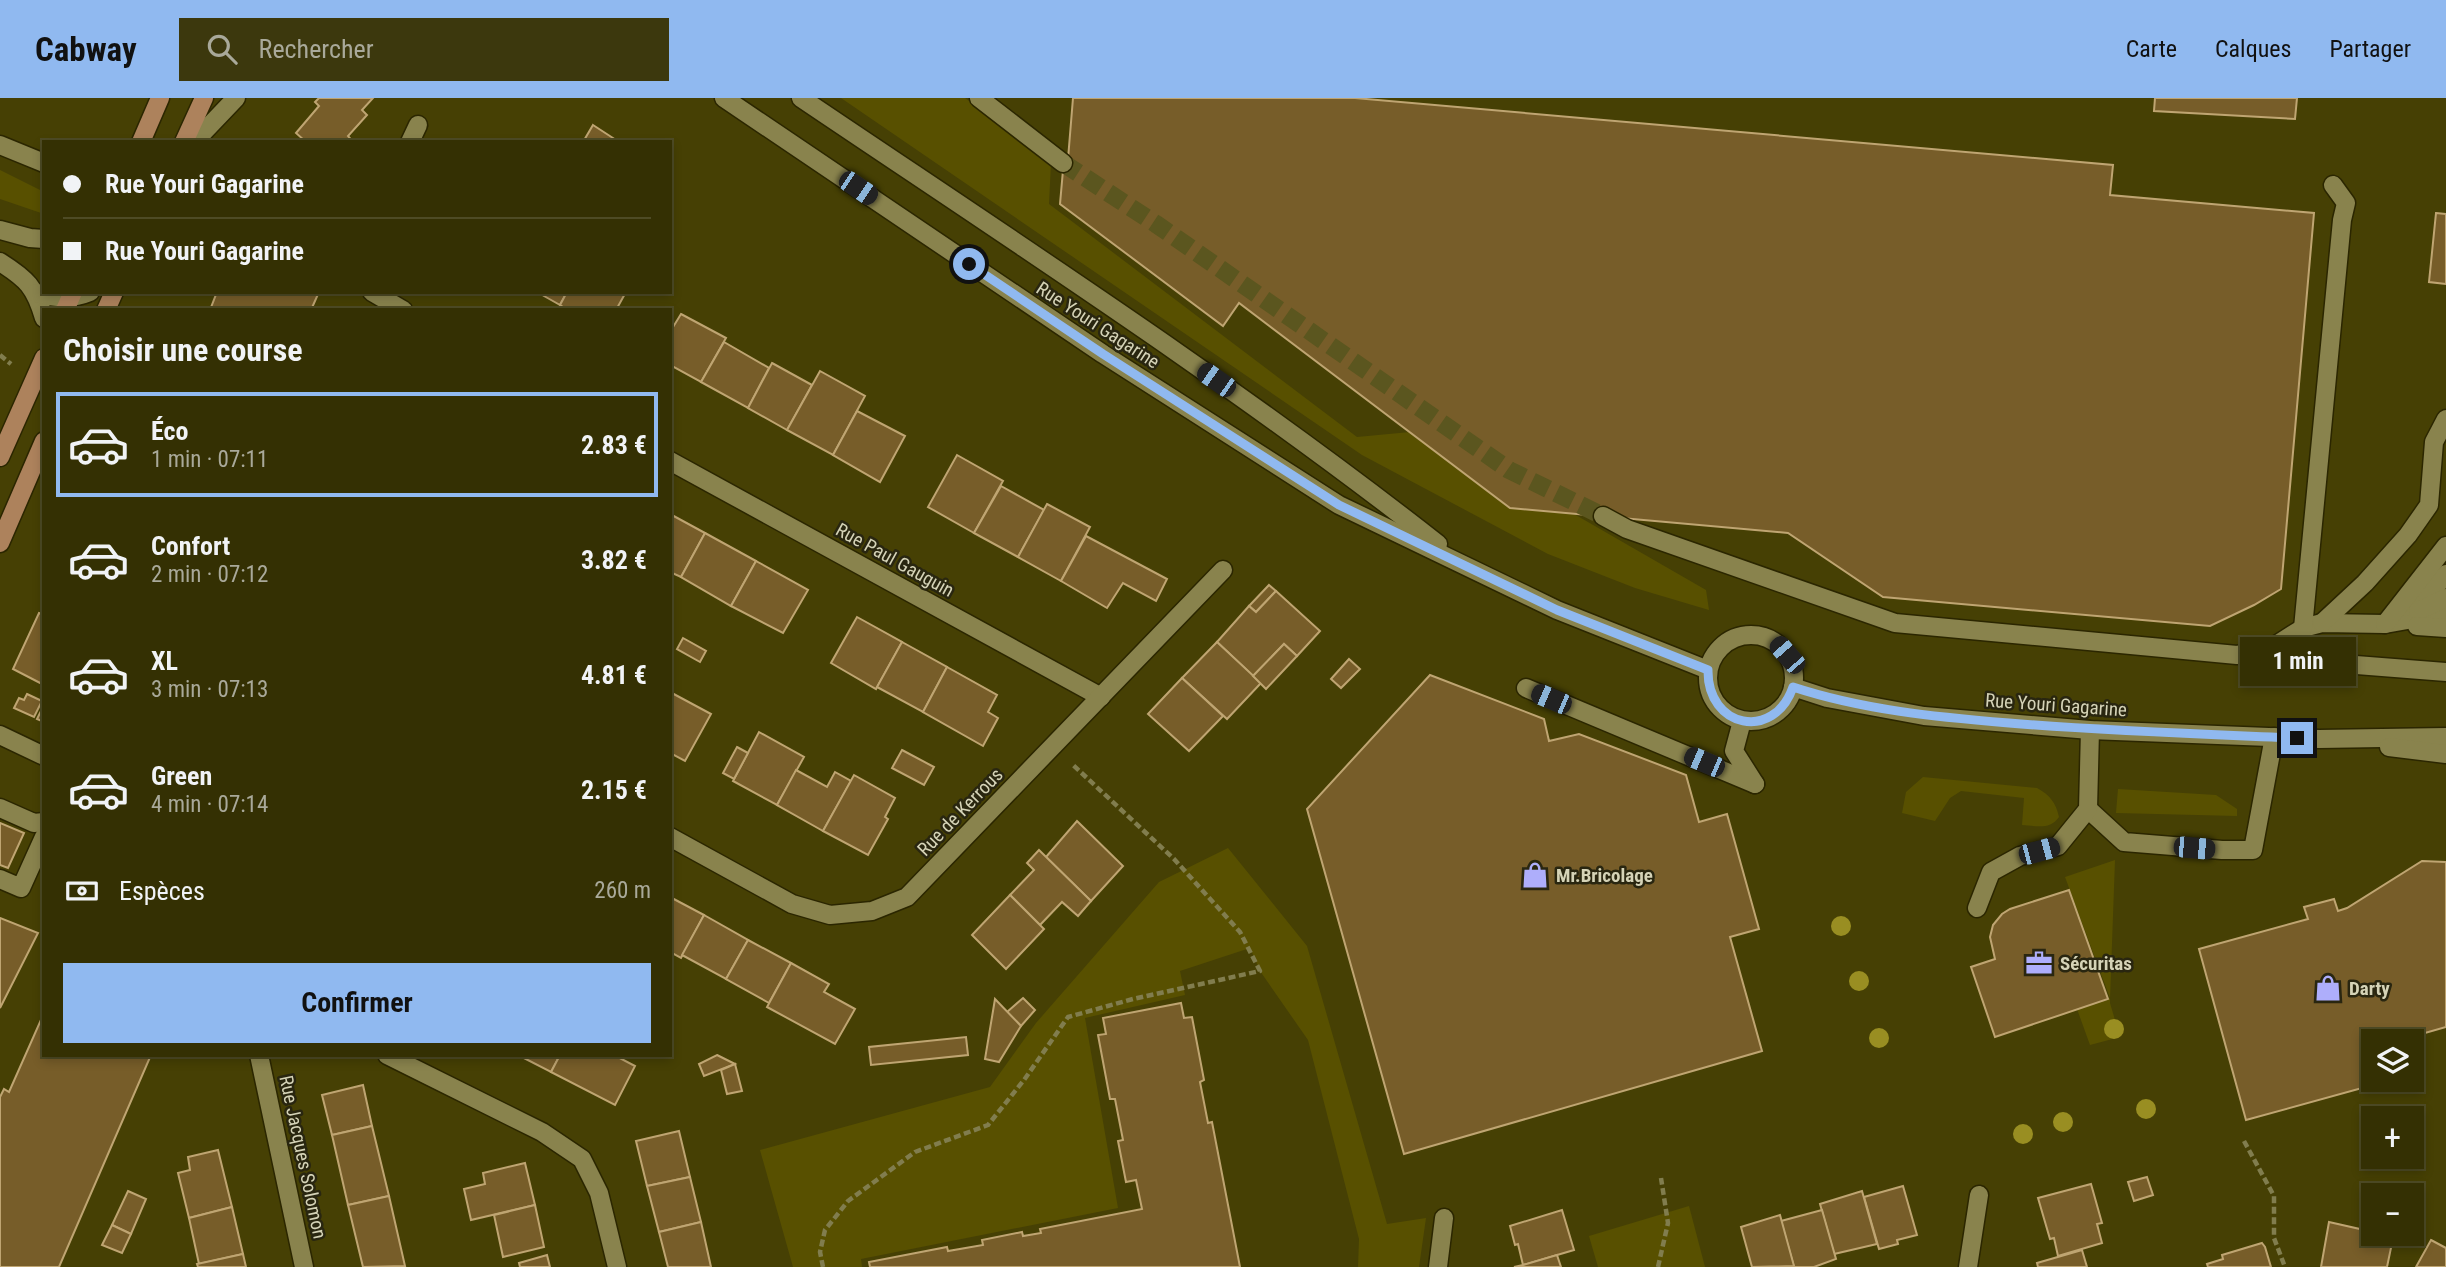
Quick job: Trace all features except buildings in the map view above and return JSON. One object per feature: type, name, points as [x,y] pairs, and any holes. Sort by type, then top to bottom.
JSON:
[{"type":"main road","points":[[142,140],[160,98]]},
{"type":"main road","points":[[185,140],[204,98]]},
{"type":"main road","points":[[0,457],[42,362]]},
{"type":"main road","points":[[0,543],[42,446]]},
{"type":"street","points":[[196,140],[236,98]]},
{"type":"street","name":"Rue Youri Gagarine","points":[[724,98],[1103,354],[1328,498],[1557,610],[1708,670]]},
{"type":"street","name":"Rue Youri Gagarine","points":[[801,98],[1126,317],[1349,475],[1462,564]]},
{"type":"street","points":[[979,98],[1063,163]]},
{"type":"street","points":[[411,140],[418,125]]},
{"type":"street","points":[[0,145],[42,162]]},
{"type":"street","points":[[2303,628],[2342,220],[2346,202],[2333,184]]},
{"type":"street","points":[[0,230],[39,241]]},
{"type":"street","points":[[0,262],[18,273],[36,293],[42,312]]},
{"type":"street","points":[[36,293],[53,298],[76,299]]},
{"type":"street","points":[[375,294],[400,308]]},
{"type":"street","points":[[2322,623],[2365,583],[2408,535],[2429,505],[2439,485],[2446,419]]},
{"type":"street","points":[[2441,451],[2446,427]]},
{"type":"street","name":"Rue Paul Gauguin","points":[[672,462],[1101,697]]},
{"type":"street","points":[[1603,516],[1627,529],[1895,623],[2446,672]]},
{"type":"street","points":[[2385,624],[2446,547]]},
{"type":"street","points":[[2385,624],[2434,576],[2446,560]]},
{"type":"street","name":"Rue de Kerrous","points":[[672,838],[792,904],[830,915],[872,911],[907,897],[1223,570]]},
{"type":"street","points":[[2385,624],[2436,586],[2446,574]]},
{"type":"street","points":[[2385,624],[2436,596],[2446,586]]},
{"type":"street","points":[[2385,624],[2446,598]]},
{"type":"street","points":[[2385,624],[2446,613]]},
{"type":"street","points":[[2237,655],[2273,647],[2303,628],[2322,623],[2446,628]]},
{"type":"street","points":[[1749,635],[1764,637],[1777,644],[1787,655],[1793,669],[1793,687],[1776,714],[1754,721],[1742,721],[1729,716],[1711,696],[1708,670],[1716,652],[1731,640],[1749,635]]},
{"type":"street","name":"Rue Youri Gagarine","points":[[1793,687],[1827,698],[1924,716],[2090,730],[2319,739],[2446,737]]},
{"type":"street","points":[[1526,688],[1755,784],[1734,751],[1742,721]]},
{"type":"street","points":[[1976,908],[1991,872],[2020,856],[2058,846],[2088,809],[2090,730]]},
{"type":"street","points":[[0,735],[42,755]]},
{"type":"street","points":[[2088,809],[2124,842],[2253,850],[2274,737]]},
{"type":"street","name":"Rue Youri Gagarine","points":[[2319,739],[2446,754]]},
{"type":"street","points":[[0,807],[34,823],[42,822]]},
{"type":"street","points":[[0,879],[21,888],[42,841]]},
{"type":"street","name":"Rue Jacques Solomon","points":[[260,1057],[304,1267]]},
{"type":"street","points":[[391,1057],[542,1132],[582,1158],[599,1193],[617,1267]]},
{"type":"street","points":[[1968,1267],[1979,1195]]},
{"type":"street","points":[[1438,1267],[1444,1218]]},
{"type":"path","points":[[823,1267],[820,1252],[825,1230],[848,1201],[915,1152],[988,1125],[1024,1080],[1068,1017],[1133,999],[1260,971],[1240,932],[1191,877],[1053,746]]},
{"type":"path","points":[[2244,1141],[2274,1196],[2274,1238],[2285,1267]]},
{"type":"path","points":[[1658,1267],[1668,1223],[1661,1178]]},
{"type":"shaded area","points":[[841,98],[965,98],[1051,163],[1049,204],[1357,437],[1410,432],[1510,508],[1574,514],[1706,590],[1709,610],[1635,588],[1548,554],[1362,455]]},
{"type":"shaded area","points":[[0,170],[42,191],[42,213],[0,199]]},
{"type":"shaded area","points":[[1923,777],[2037,788],[2052,800],[2059,817],[2047,826],[2022,825],[2024,798],[1961,791],[1950,798],[1935,821],[1902,813],[1906,792]]},
{"type":"shaded area","points":[[2118,789],[2216,795],[2237,809],[2237,816],[2116,813]]},
{"type":"shaded area","points":[[1228,848],[1307,946],[1387,1224],[1426,1218],[1419,1267],[1358,1267],[1359,1239],[1308,1040],[1260,971],[1250,948],[1180,971],[1185,995],[1085,1018],[1118,1208],[861,1259],[862,1267],[793,1267],[760,1150],[990,1087],[1036,1023],[1159,882]]},
{"type":"shaded area","points":[[2115,860],[2110,1003],[2120,1037],[2090,1045],[2077,1009],[2110,998],[2065,877]]},
{"type":"shaded area","points":[[1689,1206],[1705,1267],[1598,1267],[1589,1236]]},
{"type":"tunnel","points":[[1063,163],[1156,224],[1509,470],[1603,516]]},
{"type":"place","name":"Mr.Bricolage","points":[[1535,875]]},
{"type":"place","name":"Sécuritas","points":[[2039,963]]},
{"type":"place","name":"Darty","points":[[2328,988]]},
{"type":"route","points":[[969,264],[1103,354],[1339,505],[1557,610],[1708,670],[1711,696],[1729,716],[1742,721],[1765,719],[1776,714],[1793,687],[1827,698],[1924,716],[2090,730],[2297,738]]}]
